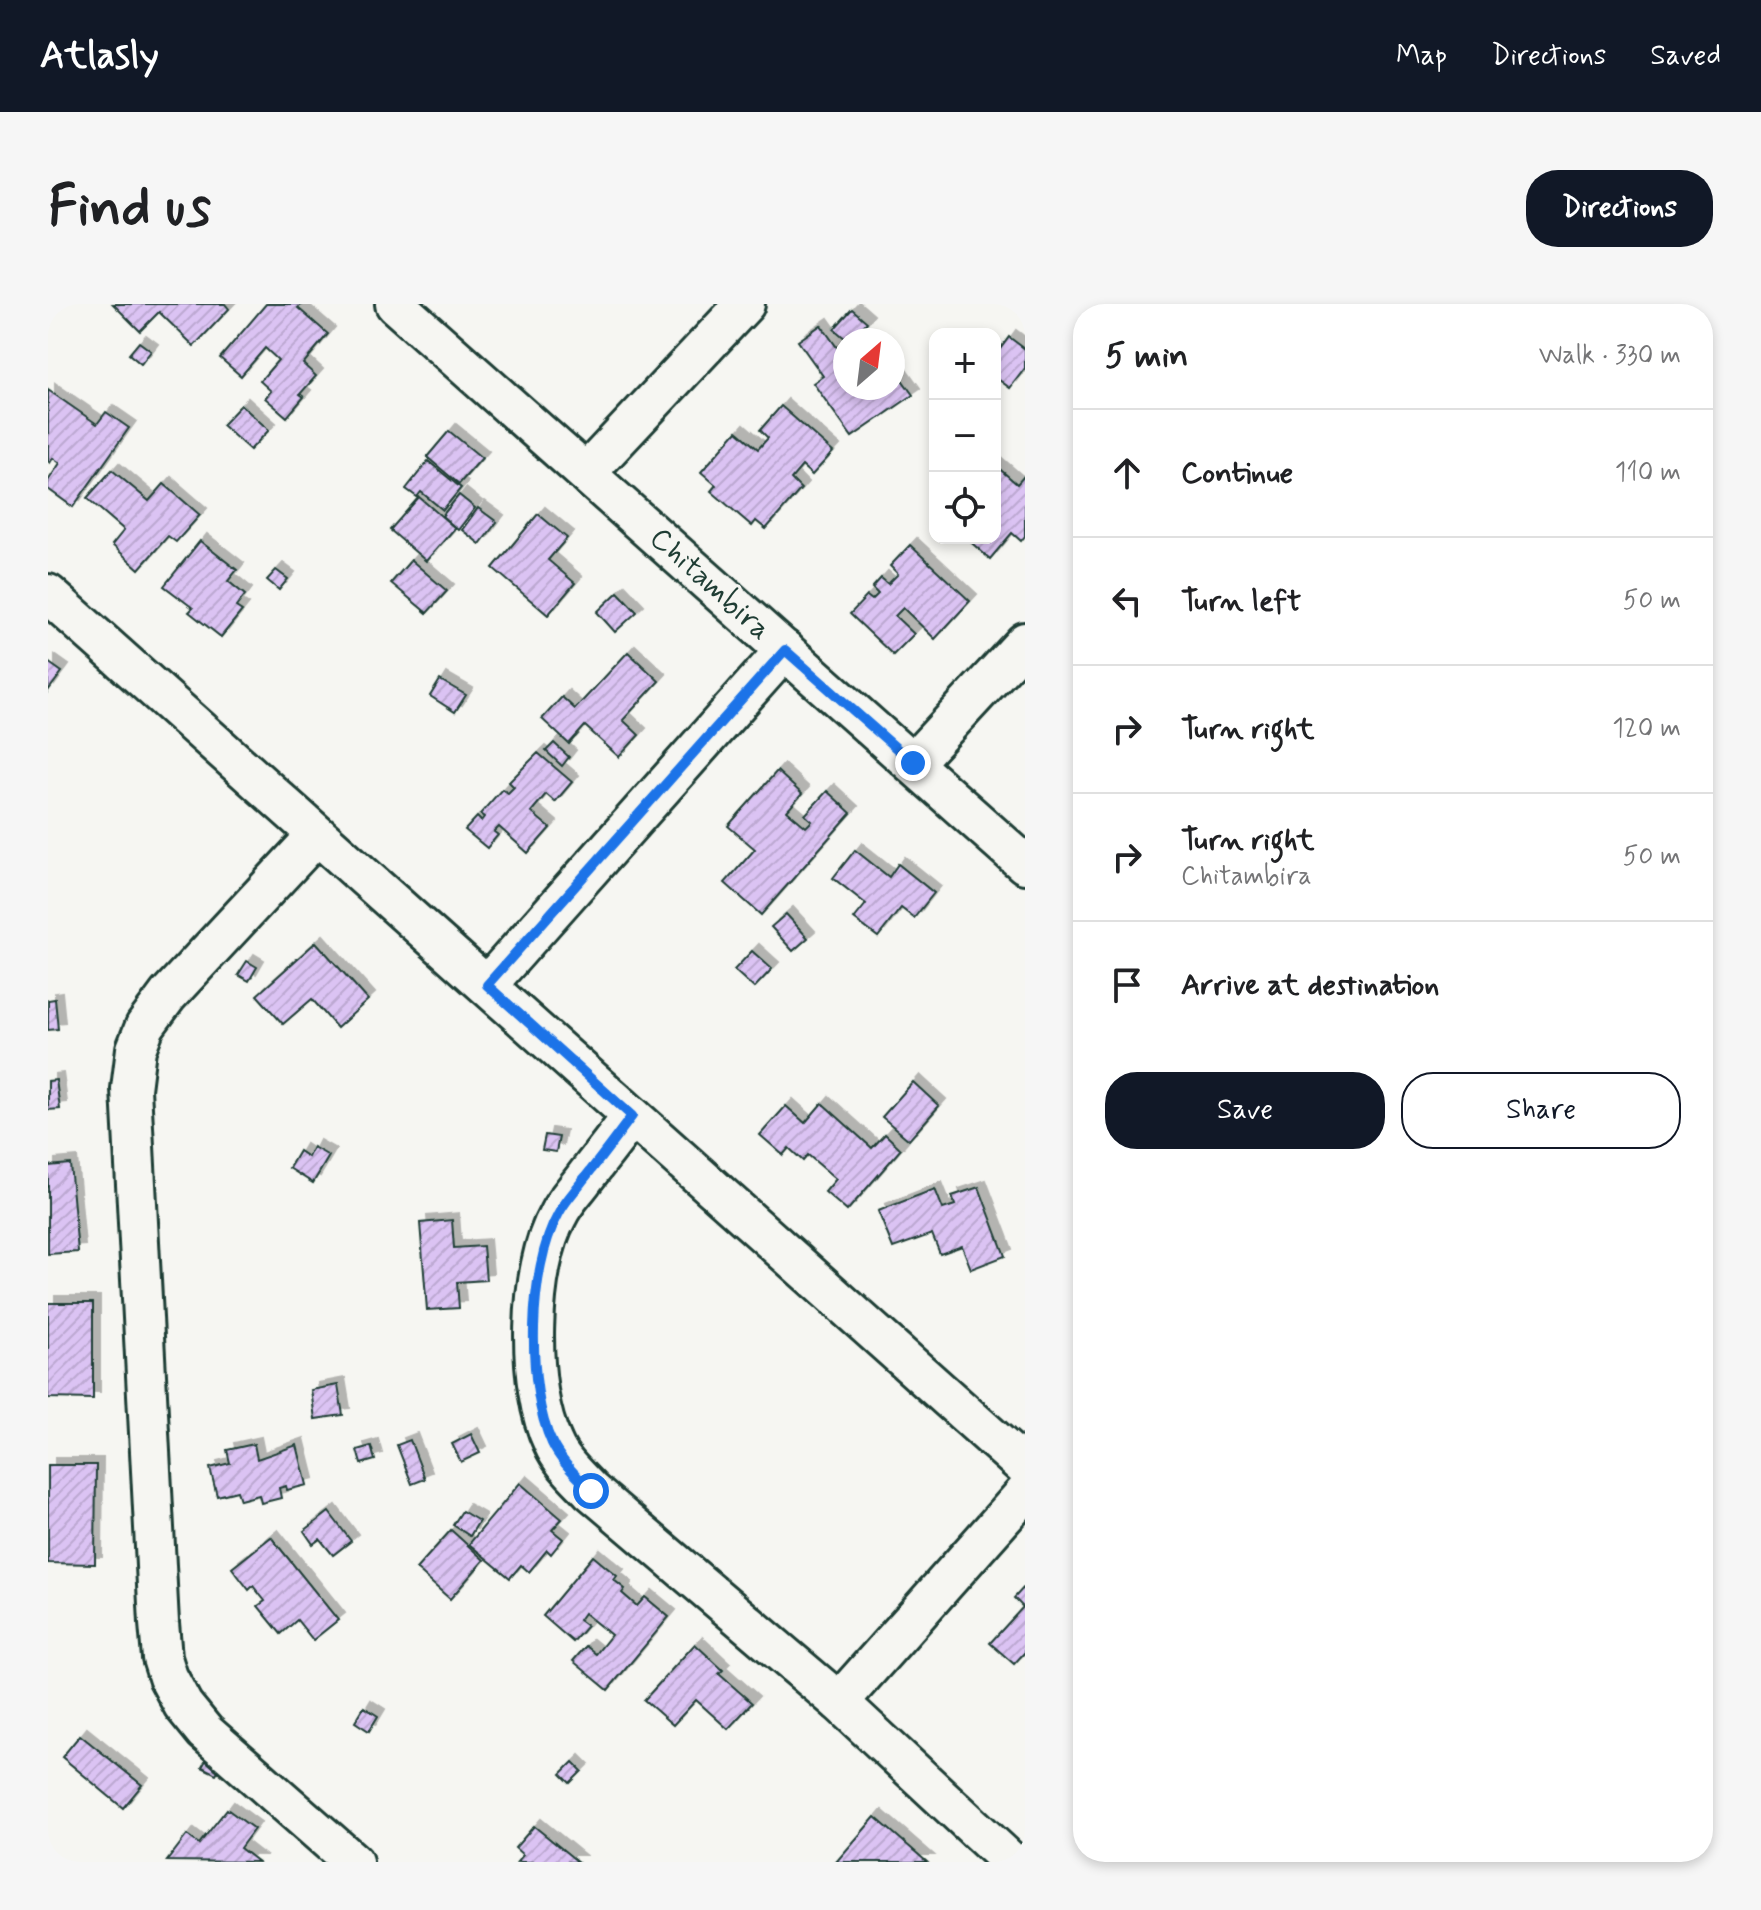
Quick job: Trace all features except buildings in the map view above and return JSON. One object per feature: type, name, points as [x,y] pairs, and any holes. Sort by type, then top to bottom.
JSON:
[{"type":"street","name":"Chitambira","points":[[395,304],[1025,864]]},
{"type":"street","points":[[586,473],[745,304]]},
{"type":"street","points":[[48,594],[1025,1467]]},
{"type":"street","points":[[913,763],[1025,642]]},
{"type":"street","points":[[487,985],[785,650]]},
{"type":"street","points":[[317,835],[168,995],[145,1026],[136,1049],[132,1104],[162,1658],[183,1705],[205,1732],[353,1862]]},
{"type":"street","points":[[632,1116],[558,1213],[544,1245],[537,1287],[534,1340],[538,1384],[552,1443],[565,1463],[591,1491],[839,1702],[1011,1862]]},
{"type":"street","points":[[839,1702],[1025,1493]]},
{"type":"route","points":[[591,1491],[565,1463],[552,1443],[543,1411],[534,1340],[537,1287],[544,1245],[558,1213],[632,1116],[487,985],[785,650],[913,763]]}]
